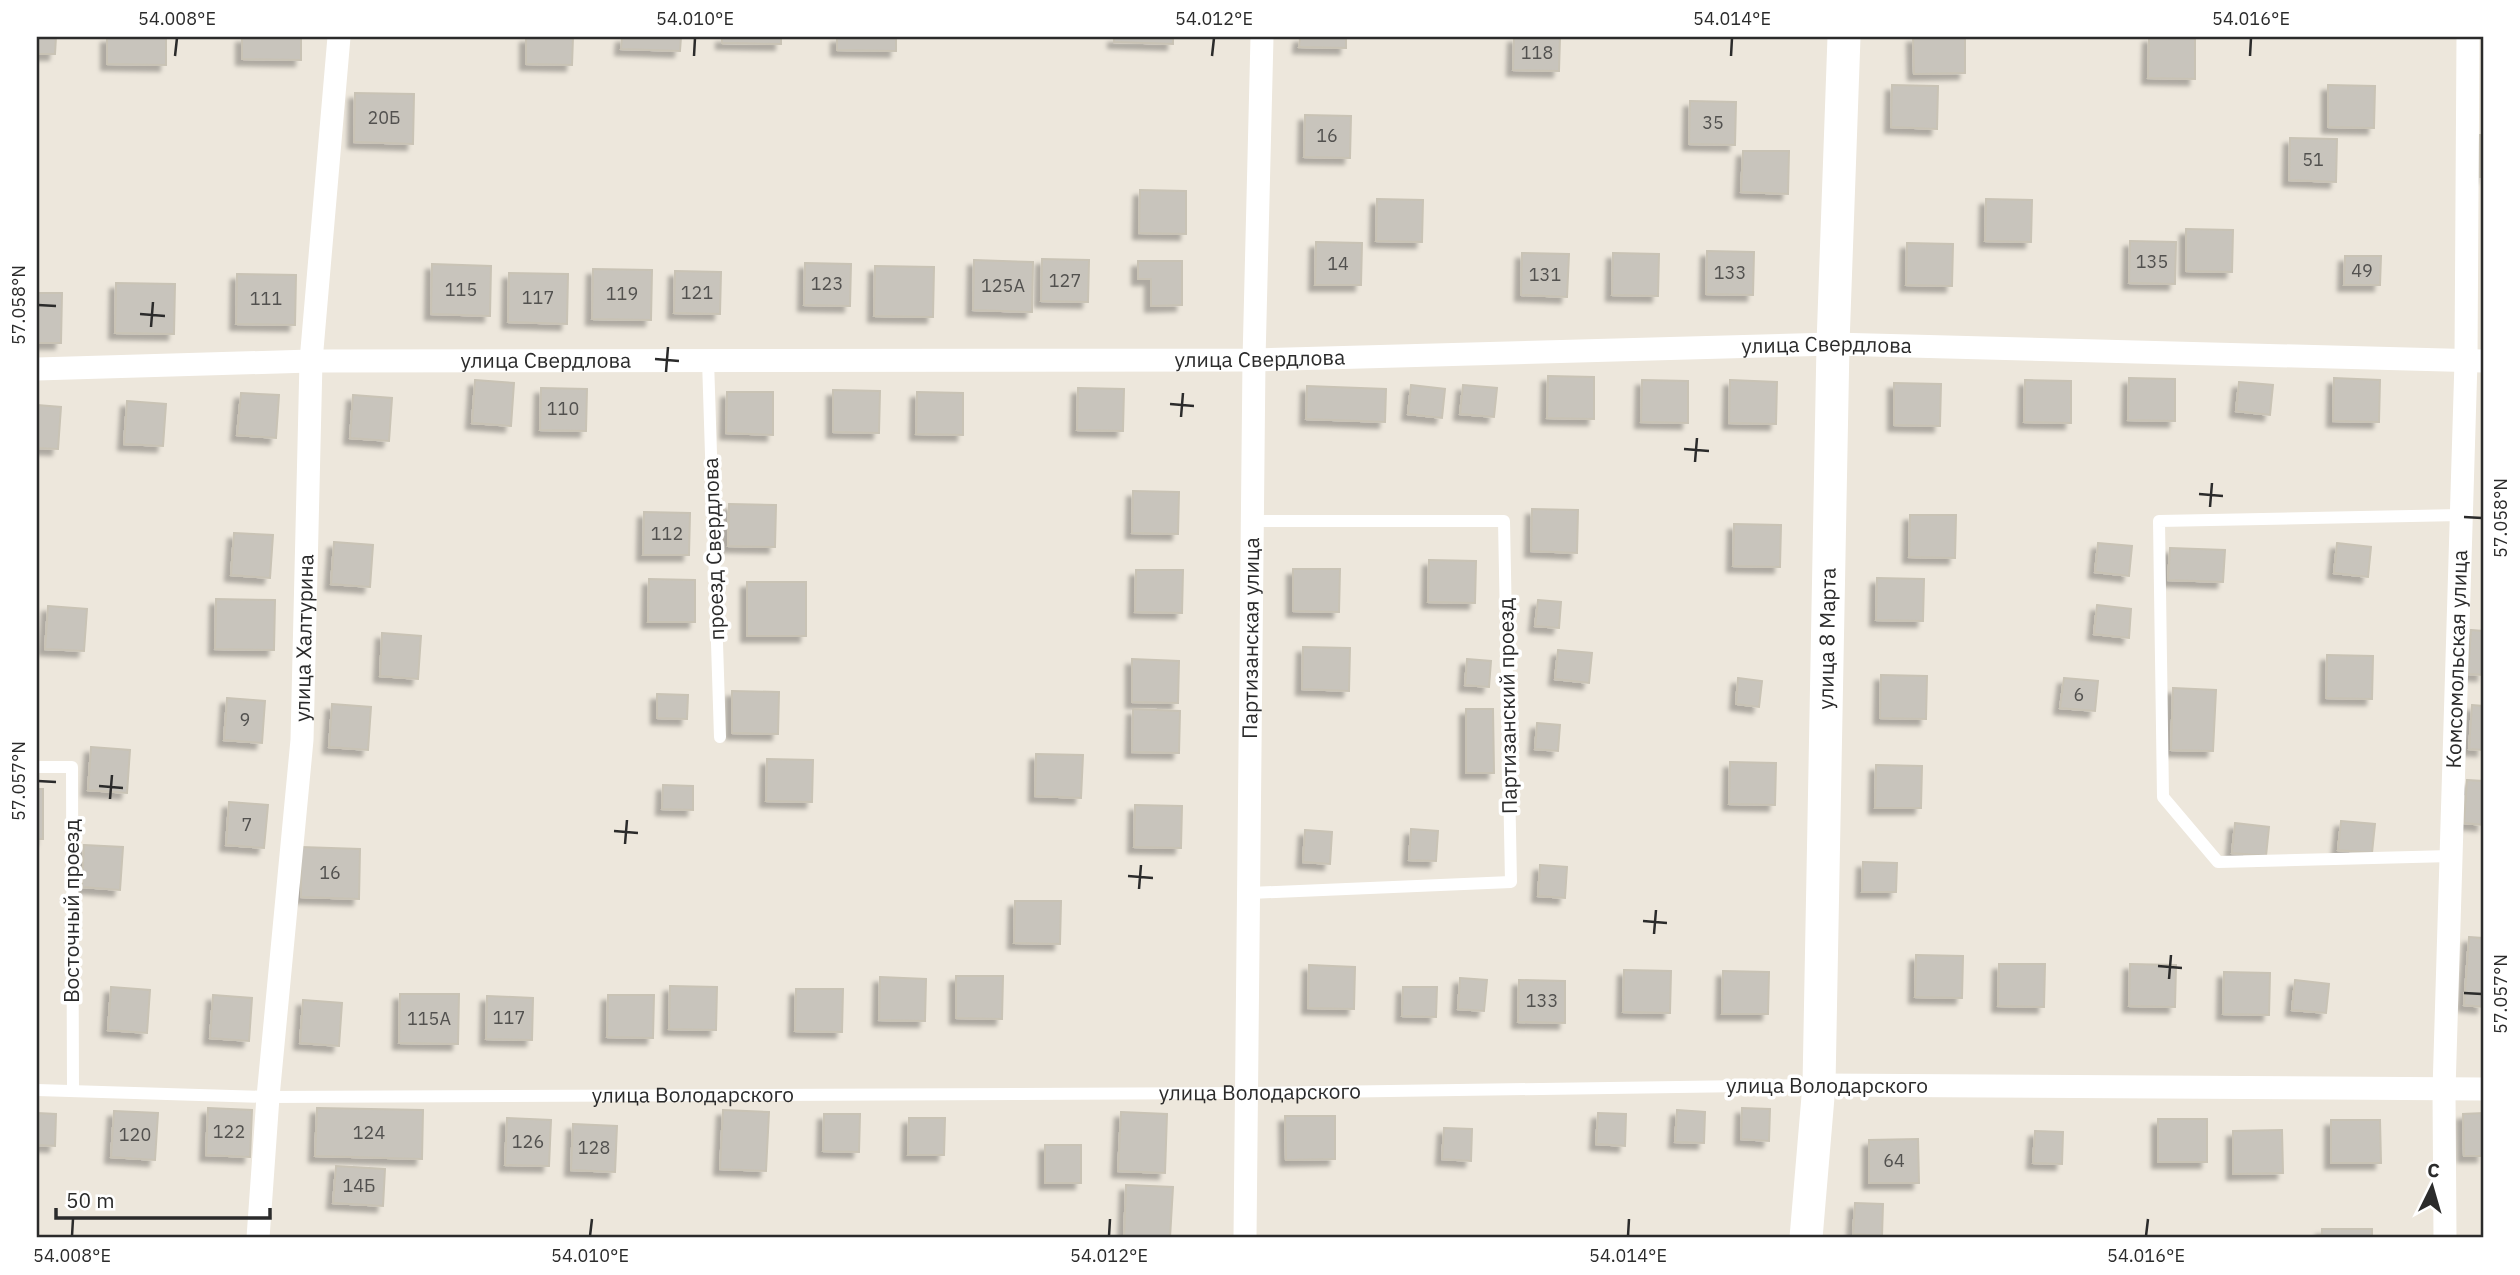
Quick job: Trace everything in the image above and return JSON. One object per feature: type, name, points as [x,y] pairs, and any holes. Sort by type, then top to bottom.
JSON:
[{"type":"main road","name":"улица 8 Марта","points":[[1806,1238],[1819,1085],[1833,344],[1844,37]]},
{"type":"street","name":"улица Халтурина","points":[[258,1238],[268,1097],[302,740],[311,361],[339,37]]},
{"type":"street","name":"Партизанская улица","points":[[1245,1238],[1254,360],[1262,37]]},
{"type":"street","name":"Комсомольская улица","points":[[2445,1238],[2444,1090],[2461,515],[2475,361],[2468,37]]},
{"type":"street","name":"улица Свердлова","points":[[37,369],[311,361],[1254,360],[1833,344],[2475,361]]},
{"type":"street","name":"улица Володарского","points":[[1819,1085],[2483,1089]]},
{"type":"lane","name":"проезд Свердлова","points":[[708,360],[720,737]]},
{"type":"lane","points":[[2451,856],[2218,862],[2163,797],[2159,521],[2461,515]]},
{"type":"lane","name":"Партизанский проезд","points":[[1250,893],[1511,882],[1504,522],[1253,521]]},
{"type":"lane","name":"Восточный проезд","points":[[37,767],[72,767],[73,1091]]},
{"type":"lane","name":"улица Володарского","points":[[37,1090],[268,1097],[1248,1093],[1819,1085]]},
{"type":"building","points":[[37,37],[56,37],[55,54],[37,54]]},
{"type":"building","points":[[107,37],[166,37],[166,65],[107,64]]},
{"type":"building","points":[[242,37],[301,37],[301,60],[242,59]]},
{"type":"building","points":[[526,37],[573,37],[572,65],[526,64]]},
{"type":"building","points":[[622,37],[681,37],[680,51],[621,49]]},
{"type":"building","points":[[722,37],[781,37],[781,44],[722,43]]},
{"type":"building","points":[[837,37],[896,37],[896,51],[837,50]]},
{"type":"building","points":[[1114,37],[1173,37],[1173,44],[1114,42]]},
{"type":"building","points":[[1300,37],[1346,37],[1346,48],[1299,47]]},
{"type":"building","points":[[1514,37],[1560,37],[1559,71],[1513,70]]},
{"type":"building","points":[[1913,37],[1965,37],[1965,73],[1914,74]]},
{"type":"building","points":[[2149,37],[2195,37],[2195,79],[2148,78]]},
{"type":"building","points":[[1892,85],[1938,86],[1937,129],[1891,127]]},
{"type":"building","points":[[2328,85],[2375,86],[2374,128],[2328,127]]},
{"type":"building","points":[[355,93],[414,94],[413,144],[354,142]]},
{"type":"building","points":[[1690,101],[1736,102],[1735,145],[1689,144]]},
{"type":"building","points":[[1305,115],[1351,116],[1350,158],[1304,157]]},
{"type":"building","points":[[2480,135],[2483,135],[2483,177],[2480,177]]},
{"type":"building","points":[[2290,138],[2337,139],[2336,182],[2289,180]]},
{"type":"building","points":[[1743,151],[1789,151],[1788,194],[1741,192]]},
{"type":"building","points":[[1140,190],[1186,191],[1186,234],[1139,233]]},
{"type":"building","points":[[1377,199],[1423,200],[1422,242],[1376,241]]},
{"type":"building","points":[[1986,199],[2032,200],[2031,242],[1985,241]]},
{"type":"building","points":[[2186,229],[2233,230],[2232,272],[2186,271]]},
{"type":"building","points":[[2130,241],[2176,242],[2175,284],[2129,283]]},
{"type":"building","points":[[1316,242],[1362,243],[1361,285],[1315,285]]},
{"type":"building","points":[[1907,243],[1953,244],[1952,286],[1906,285]]},
{"type":"building","points":[[1707,251],[1754,252],[1753,295],[1706,294]]},
{"type":"building","points":[[1522,253],[1569,254],[1567,297],[1521,295]]},
{"type":"building","points":[[1613,253],[1659,254],[1658,296],[1612,295]]},
{"type":"building","points":[[2345,256],[2381,256],[2380,285],[2344,285]]},
{"type":"building","points":[[1042,259],[1089,260],[1088,302],[1041,301]]},
{"type":"building","points":[[974,260],[1033,262],[1032,312],[973,310]]},
{"type":"building","points":[[1138,261],[1182,261],[1182,305],[1151,306],[1151,279],[1138,279]]},
{"type":"building","points":[[805,263],[851,264],[850,306],[804,305]]},
{"type":"building","points":[[432,264],[491,266],[490,316],[431,314]]},
{"type":"building","points":[[875,266],[934,267],[933,317],[874,316]]},
{"type":"building","points":[[593,269],[652,270],[651,320],[592,319]]},
{"type":"building","points":[[675,271],[721,272],[720,314],[674,313]]},
{"type":"building","points":[[509,273],[568,274],[567,324],[508,322]]},
{"type":"building","points":[[237,274],[296,275],[295,325],[236,324]]},
{"type":"building","points":[[116,283],[175,284],[174,334],[115,333]]},
{"type":"building","points":[[37,293],[62,293],[61,343],[37,343]]},
{"type":"building","points":[[1548,376],[1594,377],[1594,419],[1547,418]]},
{"type":"building","points":[[2129,378],[2175,379],[2175,421],[2128,420]]},
{"type":"building","points":[[2334,378],[2380,380],[2379,422],[2333,421]]},
{"type":"building","points":[[475,380],[514,383],[511,426],[472,423]]},
{"type":"building","points":[[1642,380],[1688,381],[1688,423],[1641,422]]},
{"type":"building","points":[[1730,380],[1777,382],[1776,424],[1729,423]]},
{"type":"building","points":[[2025,380],[2071,381],[2071,423],[2024,422]]},
{"type":"building","points":[[2239,382],[2273,385],[2270,415],[2236,411]]},
{"type":"building","points":[[1894,383],[1941,384],[1940,426],[1894,425]]},
{"type":"building","points":[[1411,385],[1445,389],[1442,418],[1408,414]]},
{"type":"building","points":[[1463,385],[1497,388],[1494,417],[1460,414]]},
{"type":"building","points":[[1307,386],[1386,389],[1385,422],[1306,419]]},
{"type":"building","points":[[541,388],[587,389],[586,431],[540,430]]},
{"type":"building","points":[[1078,388],[1124,389],[1123,431],[1077,430]]},
{"type":"building","points":[[833,390],[880,391],[879,433],[833,432]]},
{"type":"building","points":[[727,392],[773,392],[773,435],[726,433]]},
{"type":"building","points":[[917,392],[963,393],[963,435],[916,434]]},
{"type":"building","points":[[241,393],[279,395],[276,438],[237,435]]},
{"type":"building","points":[[353,395],[392,398],[389,441],[350,438]]},
{"type":"building","points":[[127,401],[166,404],[163,446],[124,444]]},
{"type":"building","points":[[37,405],[61,407],[58,449],[37,448]]},
{"type":"building","points":[[1133,491],[1179,492],[1178,534],[1132,533]]},
{"type":"building","points":[[729,504],[776,505],[775,547],[728,546]]},
{"type":"building","points":[[1532,509],[1578,510],[1577,553],[1531,551]]},
{"type":"building","points":[[644,512],[690,513],[689,555],[643,555]]},
{"type":"building","points":[[1910,515],[1956,515],[1955,558],[1909,557]]},
{"type":"building","points":[[1734,524],[1781,525],[1780,567],[1733,566]]},
{"type":"building","points":[[234,533],[273,535],[270,578],[231,575]]},
{"type":"building","points":[[334,542],[373,545],[370,587],[331,584]]},
{"type":"building","points":[[2098,543],[2132,546],[2129,576],[2095,572]]},
{"type":"building","points":[[2337,543],[2371,547],[2368,577],[2334,573]]},
{"type":"building","points":[[2170,548],[2225,550],[2223,582],[2168,580]]},
{"type":"building","points":[[1429,560],[1476,561],[1475,603],[1428,602]]},
{"type":"building","points":[[1293,569],[1340,569],[1339,612],[1293,611]]},
{"type":"building","points":[[1136,570],[1183,570],[1182,613],[1135,612]]},
{"type":"building","points":[[1877,578],[1924,579],[1923,621],[1876,620]]},
{"type":"building","points":[[649,579],[695,580],[695,622],[648,622]]},
{"type":"building","points":[[747,582],[806,582],[806,636],[747,636]]},
{"type":"building","points":[[216,599],[275,600],[274,650],[215,649]]},
{"type":"building","points":[[1538,600],[1561,602],[1559,628],[1535,626]]},
{"type":"building","points":[[2097,605],[2131,609],[2129,638],[2094,634]]},
{"type":"building","points":[[48,606],[87,609],[84,651],[45,649]]},
{"type":"building","points":[[2471,630],[2483,631],[2483,675],[2468,674]]},
{"type":"building","points":[[382,633],[421,636],[418,679],[380,676]]},
{"type":"building","points":[[1303,647],[1350,648],[1349,691],[1302,689]]},
{"type":"building","points":[[1558,650],[1592,653],[1589,683],[1555,679]]},
{"type":"building","points":[[2327,655],[2373,656],[2372,699],[2326,698]]},
{"type":"building","points":[[1132,659],[1179,661],[1178,703],[1132,702]]},
{"type":"building","points":[[1467,659],[1491,661],[1489,687],[1465,685]]},
{"type":"building","points":[[1881,675],[1927,676],[1926,719],[1880,718]]},
{"type":"building","points":[[1738,678],[1762,681],[1759,707],[1736,704]]},
{"type":"building","points":[[2064,678],[2098,681],[2095,711],[2060,708]]},
{"type":"building","points":[[2173,688],[2216,690],[2213,751],[2171,750]]},
{"type":"building","points":[[732,691],[779,692],[778,734],[732,733]]},
{"type":"building","points":[[657,694],[688,695],[687,719],[657,718]]},
{"type":"building","points":[[227,698],[265,701],[262,743],[224,740]]},
{"type":"building","points":[[332,704],[371,707],[368,750],[329,747]]},
{"type":"building","points":[[2472,705],[2483,706],[2483,750],[2469,749]]},
{"type":"building","points":[[1133,709],[1180,711],[1179,753],[1132,752]]},
{"type":"building","points":[[1466,709],[1493,709],[1494,773],[1466,773]]},
{"type":"building","points":[[1537,723],[1560,725],[1558,751],[1535,749]]},
{"type":"building","points":[[91,747],[130,750],[127,793],[88,790]]},
{"type":"building","points":[[1036,754],[1083,755],[1081,798],[1035,796]]},
{"type":"building","points":[[767,759],[813,760],[812,802],[766,801]]},
{"type":"building","points":[[1730,762],[1776,763],[1775,805],[1729,804]]},
{"type":"building","points":[[1876,765],[1922,766],[1921,808],[1875,808]]},
{"type":"building","points":[[2467,780],[2483,781],[2483,825],[2464,823]]},
{"type":"building","points":[[663,785],[693,786],[693,810],[662,809]]},
{"type":"building","points":[[37,789],[43,789],[43,839],[37,839]]},
{"type":"building","points":[[229,802],[268,805],[264,848],[226,845]]},
{"type":"building","points":[[1135,805],[1182,806],[1181,848],[1134,847]]},
{"type":"building","points":[[2341,821],[2375,824],[2372,853],[2338,850]]},
{"type":"building","points":[[2235,823],[2269,827],[2266,856],[2232,853]]},
{"type":"building","points":[[1411,829],[1438,831],[1436,861],[1409,860]]},
{"type":"building","points":[[1305,830],[1332,832],[1330,864],[1303,862]]},
{"type":"building","points":[[84,845],[123,847],[120,890],[82,887]]},
{"type":"building","points":[[301,847],[360,849],[359,899],[301,897]]},
{"type":"building","points":[[1863,862],[1897,863],[1896,892],[1862,892]]},
{"type":"building","points":[[1540,865],[1567,867],[1565,898],[1538,896]]},
{"type":"building","points":[[1015,901],[1061,901],[1060,944],[1014,943]]},
{"type":"building","points":[[2469,937],[2483,938],[2483,1007],[2464,1005]]},
{"type":"building","points":[[1916,955],[1963,956],[1962,998],[1915,997]]},
{"type":"building","points":[[1999,964],[2045,964],[2044,1007],[1998,1006]]},
{"type":"building","points":[[2130,964],[2176,965],[2175,1007],[2129,1006]]},
{"type":"building","points":[[1309,965],[1355,967],[1354,1009],[1308,1008]]},
{"type":"building","points":[[1624,970],[1671,971],[1670,1013],[1623,1012]]},
{"type":"building","points":[[1723,971],[1769,972],[1768,1014],[1722,1014]]},
{"type":"building","points":[[2224,972],[2270,973],[2269,1015],[2223,1014]]},
{"type":"building","points":[[956,976],[1003,976],[1002,1019],[956,1018]]},
{"type":"building","points":[[880,977],[926,979],[925,1021],[879,1020]]},
{"type":"building","points":[[1460,978],[1487,980],[1484,1011],[1458,1009]]},
{"type":"building","points":[[1519,980],[1565,981],[1565,1023],[1518,1022]]},
{"type":"building","points":[[2295,980],[2329,984],[2326,1013],[2292,1010]]},
{"type":"building","points":[[670,986],[717,987],[716,1030],[669,1029]]},
{"type":"building","points":[[111,987],[150,990],[147,1033],[108,1030]]},
{"type":"building","points":[[1403,987],[1437,987],[1436,1017],[1402,1016]]},
{"type":"building","points":[[796,989],[843,989],[842,1032],[795,1031]]},
{"type":"building","points":[[400,994],[459,994],[458,1044],[399,1043]]},
{"type":"building","points":[[213,995],[252,998],[249,1041],[210,1038]]},
{"type":"building","points":[[608,995],[654,995],[653,1038],[607,1037]]},
{"type":"building","points":[[487,996],[533,998],[532,1040],[486,1039]]},
{"type":"building","points":[[303,1000],[342,1003],[339,1046],[300,1043]]},
{"type":"building","points":[[208,1108],[252,1110],[250,1157],[206,1155]]},
{"type":"building","points":[[317,1108],[423,1110],[422,1159],[315,1156]]},
{"type":"building","points":[[1742,1108],[1770,1109],[1769,1141],[1741,1139]]},
{"type":"building","points":[[723,1110],[769,1112],[766,1171],[720,1169]]},
{"type":"building","points":[[1677,1110],[1705,1112],[1704,1143],[1675,1142]]},
{"type":"building","points":[[114,1111],[158,1113],[155,1160],[111,1157]]},
{"type":"building","points":[[1121,1112],[1167,1114],[1165,1173],[1118,1171]]},
{"type":"building","points":[[37,1113],[56,1114],[55,1146],[37,1145]]},
{"type":"building","points":[[1598,1113],[1626,1114],[1625,1146],[1596,1144]]},
{"type":"building","points":[[2483,1113],[2483,1156],[2464,1156],[2463,1114]]},
{"type":"building","points":[[824,1114],[860,1114],[859,1152],[823,1151]]},
{"type":"building","points":[[1285,1116],[1335,1116],[1335,1159],[1286,1160]]},
{"type":"building","points":[[507,1118],[551,1120],[549,1166],[505,1165]]},
{"type":"building","points":[[909,1118],[945,1118],[944,1155],[908,1155]]},
{"type":"building","points":[[2158,1119],[2207,1119],[2207,1162],[2158,1162]]},
{"type":"building","points":[[2331,1120],[2380,1120],[2381,1163],[2331,1163]]},
{"type":"building","points":[[573,1124],[617,1126],[615,1172],[571,1170]]},
{"type":"building","points":[[1444,1128],[1472,1129],[1471,1161],[1442,1159]]},
{"type":"building","points":[[2282,1130],[2283,1173],[2233,1174],[2233,1131]]},
{"type":"building","points":[[2035,1131],[2063,1132],[2062,1164],[2033,1163]]},
{"type":"building","points":[[1918,1139],[1919,1183],[1869,1183],[1869,1140]]},
{"type":"building","points":[[1045,1145],[1081,1145],[1081,1183],[1045,1183]]},
{"type":"building","points":[[336,1166],[385,1169],[383,1206],[333,1203]]},
{"type":"building","points":[[1126,1185],[1173,1187],[1170,1238],[1124,1238]]},
{"type":"building","points":[[1855,1203],[1883,1204],[1882,1236],[1853,1234]]},
{"type":"building","points":[[2322,1229],[2372,1229],[2372,1238],[2322,1238]]}]
